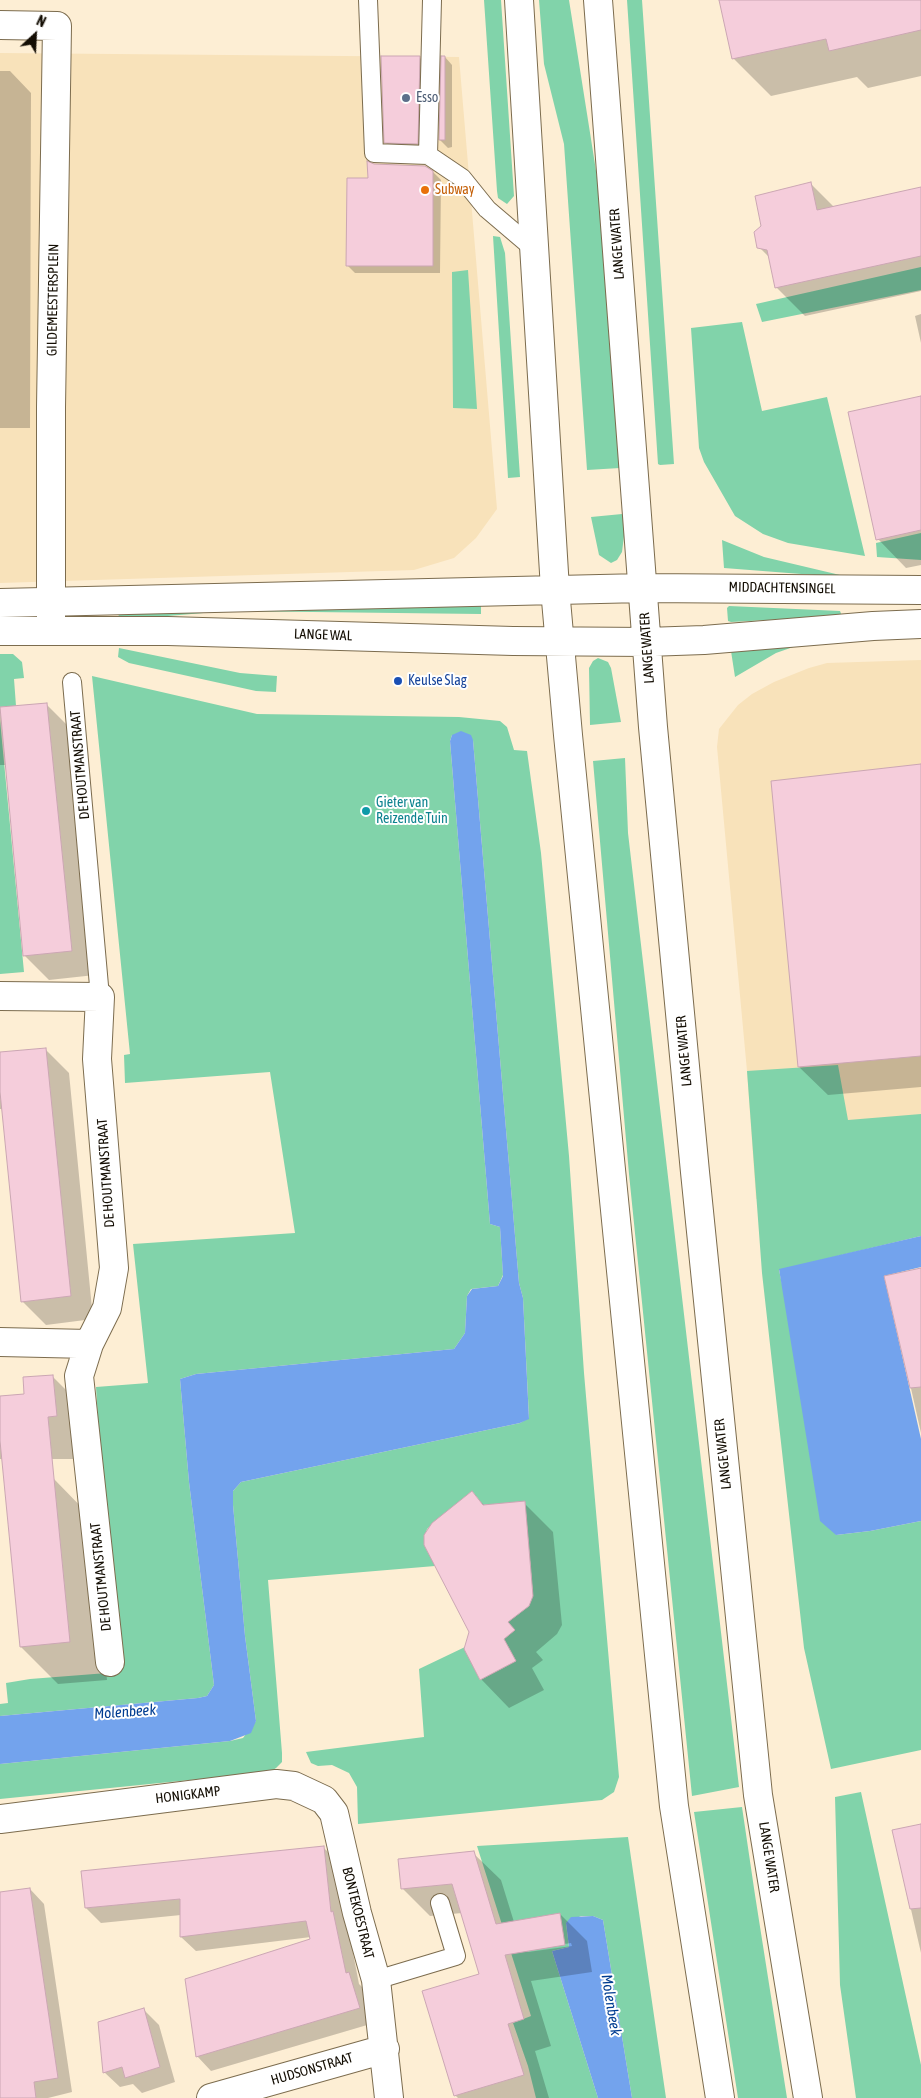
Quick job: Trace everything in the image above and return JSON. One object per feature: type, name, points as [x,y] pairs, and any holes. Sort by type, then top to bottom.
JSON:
[{"type":"street","points":[[518,0],[555,590],[560,642],[674,1806],[720,2098]]},
{"type":"street","name":"LANGE WATER","points":[[598,0],[647,642],[694,1162],[758,1795],[808,2098]]},
{"type":"street","name":"GILDEMEESTERSPLEIN","points":[[0,25],[57,26],[51,407],[51,630]]},
{"type":"street","points":[[0,603],[643,588]]},
{"type":"street","name":"MIDDACHTENSINGEL","points":[[643,588],[921,590]]},
{"type":"street","points":[[647,642],[704,640],[873,626],[921,624]]},
{"type":"street","name":"LANGE WAL","points":[[0,631],[168,631],[560,642],[647,642]]},
{"type":"street","points":[[0,996],[100,997]]},
{"type":"street","name":"DE HOUTMANSTRAAT","points":[[100,997],[98,1059],[114,1268],[107,1308],[89,1344],[79,1376],[110,1662]]},
{"type":"street","points":[[0,1342],[89,1344]]},
{"type":"street","name":"HONIGKAMP","points":[[0,1818],[276,1784],[294,1786],[324,1800],[334,1813],[342,1845]]},
{"type":"street","name":"BONTEKOESTRAAT","points":[[342,1845],[357,1914],[376,1980],[389,2098]]},
{"type":"street","name":"HUDSONSTRAAT","points":[[211,2098],[385,2049]]},
{"type":"lane","points":[[368,0],[374,153],[428,155],[462,178],[487,209],[534,248]]},
{"type":"lane","points":[[428,155],[432,0]]},
{"type":"lane","name":"DE HOUTMANSTRAAT","points":[[72,682],[100,997]]},
{"type":"lane","points":[[376,1980],[456,1956],[440,1903]]},
{"type":"shaded area","points":[[0,53],[459,57],[497,509],[476,538],[454,558],[414,570],[0,583]]},
{"type":"shaded area","points":[[921,660],[921,1174],[756,1199],[747,1071],[717,747],[719,729],[738,705],[752,694],[774,682],[809,668],[827,663]]},
{"type":"green space","points":[[484,0],[501,0],[514,196],[507,204],[498,198],[497,191]]},
{"type":"green space","points":[[539,0],[569,0],[600,196],[620,468],[587,470],[564,144],[544,64]]},
{"type":"green space","points":[[627,0],[642,0],[674,464],[658,464]]},
{"type":"green space","points":[[493,236],[500,237],[505,253],[520,477],[508,478]]},
{"type":"green space","points":[[921,267],[921,290],[762,322],[756,304]]},
{"type":"green space","points":[[468,270],[477,409],[453,408],[452,272]]},
{"type":"green space","points":[[742,322],[762,411],[827,397],[865,556],[788,543],[763,534],[735,516],[704,462],[699,448],[691,328]]},
{"type":"green space","points":[[624,515],[624,536],[622,552],[617,560],[611,563],[599,555],[591,517]]},
{"type":"green space","points":[[921,533],[921,560],[877,557],[876,543]]},
{"type":"green space","points":[[722,540],[764,557],[840,575],[840,577],[724,568]]},
{"type":"green space","points":[[481,604],[481,614],[228,611],[119,620],[118,608]]},
{"type":"green space","points":[[729,606],[840,611],[842,616],[731,622],[728,621],[727,608]]},
{"type":"green space","points":[[796,646],[776,653],[735,677],[731,651]]},
{"type":"green space","points":[[119,648],[240,673],[277,676],[276,692],[256,691],[129,663],[118,657]]},
{"type":"green space","points":[[0,654],[13,654],[22,662],[24,678],[14,679],[16,706],[0,707]]},
{"type":"green space","points":[[598,658],[608,662],[611,668],[621,722],[590,725],[589,668],[593,661]]},
{"type":"green space","points":[[92,676],[257,714],[459,717],[500,721],[507,727],[514,750],[527,751],[541,853],[569,1156],[584,1373],[619,1777],[614,1792],[602,1800],[358,1824],[357,1787],[349,1773],[332,1765],[318,1766],[311,1763],[306,1752],[424,1737],[419,1669],[465,1647],[480,1680],[516,1661],[504,1639],[515,1630],[508,1622],[529,1606],[533,1595],[525,1502],[483,1505],[472,1491],[427,1529],[424,1543],[435,1566],[268,1580],[282,1753],[282,1762],[270,1772],[0,1799],[0,1764],[230,1741],[243,1738],[256,1721],[245,1636],[233,1505],[233,1491],[241,1482],[520,1423],[529,1418],[523,1298],[519,1283],[473,740],[452,735],[450,741],[490,1224],[500,1227],[503,1275],[498,1286],[471,1289],[467,1296],[465,1333],[454,1349],[196,1374],[180,1379],[189,1482],[214,1685],[207,1696],[198,1698],[0,1716],[0,1704],[8,1703],[6,1683],[30,1679],[120,1672],[102,1486],[96,1387],[148,1383],[133,1244],[295,1233],[270,1072],[125,1083],[124,1055],[130,1054]]},
{"type":"green space","points":[[0,720],[24,972],[0,974]]},
{"type":"green space","points":[[625,758],[628,833],[739,1787],[692,1796],[629,1174],[593,761]]},
{"type":"green space","points":[[838,1065],[848,1120],[921,1114],[921,1236],[779,1270],[836,1535],[870,1531],[921,1521],[921,1750],[831,1769],[804,1648],[762,1273],[747,1071]]},
{"type":"green space","points":[[861,1792],[921,2065],[921,2098],[856,2098],[840,1985],[835,1797]]},
{"type":"green space","points":[[742,1807],[787,2098],[738,2098],[694,1812]]},
{"type":"green space","points":[[628,1837],[666,2098],[632,2098],[603,1920],[593,1916],[581,1916],[566,1923],[569,1947],[552,1951],[598,2098],[536,2098],[528,2066],[513,2023],[531,2016],[477,1846]]},
{"type":"water","name":"Molenbeek","points":[[461,731],[471,735],[473,740],[519,1283],[523,1298],[529,1419],[520,1423],[241,1482],[233,1491],[245,1636],[256,1721],[251,1733],[230,1741],[0,1764],[0,1716],[198,1698],[207,1696],[214,1685],[189,1482],[180,1379],[196,1374],[454,1349],[465,1333],[467,1296],[472,1289],[498,1286],[503,1276],[500,1227],[490,1224],[450,741],[452,735]]},
{"type":"water","points":[[921,1236],[921,1267],[884,1276],[921,1439],[921,1521],[870,1531],[836,1535],[820,1521],[779,1269]]},
{"type":"water","name":"Molenbeek","points":[[593,1916],[603,1920],[632,2098],[598,2098],[552,1951],[569,1947],[566,1923],[571,1917]]},
{"type":"building","points":[[719,0],[921,0],[921,30],[829,51],[826,39],[732,59]]},
{"type":"building","points":[[381,56],[420,56],[418,144],[384,143]]},
{"type":"building","points":[[441,56],[445,56],[445,140],[439,140]]},
{"type":"building","points":[[367,161],[374,164],[425,166],[433,171],[433,266],[346,266],[347,178],[368,178]]},
{"type":"building","points":[[811,182],[817,210],[921,187],[921,256],[775,288],[767,250],[757,248],[754,232],[761,226],[755,196]]},
{"type":"building","points":[[921,396],[921,530],[876,540],[848,412]]},
{"type":"building","points":[[47,703],[72,951],[23,956],[0,707]]},
{"type":"building","points":[[921,764],[921,1056],[798,1067],[771,781]]},
{"type":"building","points":[[46,1048],[71,1296],[21,1302],[0,1092],[0,1052]]},
{"type":"building","points":[[921,1268],[921,1387],[910,1388],[884,1276]]},
{"type":"building","points":[[53,1375],[57,1416],[48,1417],[70,1642],[20,1647],[0,1441],[0,1396],[24,1394],[23,1377]]},
{"type":"building","points":[[472,1491],[483,1505],[525,1501],[533,1596],[529,1606],[508,1622],[515,1630],[504,1639],[516,1661],[480,1680],[464,1649],[469,1632],[424,1545],[424,1535],[432,1523]]},
{"type":"building","points":[[921,1824],[921,1908],[910,1909],[892,1830]]},
{"type":"building","points":[[324,1846],[331,1912],[333,1911],[346,1973],[349,1972],[360,2008],[196,2057],[185,1979],[310,1939],[306,1921],[180,1937],[180,1899],[85,1908],[81,1871]]},
{"type":"building","points":[[474,1851],[496,1924],[560,1913],[565,1945],[505,1955],[524,2019],[508,2024],[524,2075],[454,2096],[422,1991],[479,1974],[452,1884],[401,1889],[398,1859]]},
{"type":"building","points":[[30,1888],[58,2078],[34,2082],[36,2098],[0,2098],[0,1892]]},
{"type":"building","points":[[144,2008],[160,2067],[125,2078],[122,2067],[103,2073],[98,2022]]},
{"type":"place","name":"Esso","points":[[406,98]]},
{"type":"place","name":"Subway","points":[[425,190]]},
{"type":"place","name":"Keulse Slag","points":[[398,681]]},
{"type":"place","name":"Gieter van Reizende Tuin","points":[[366,811]]}]
